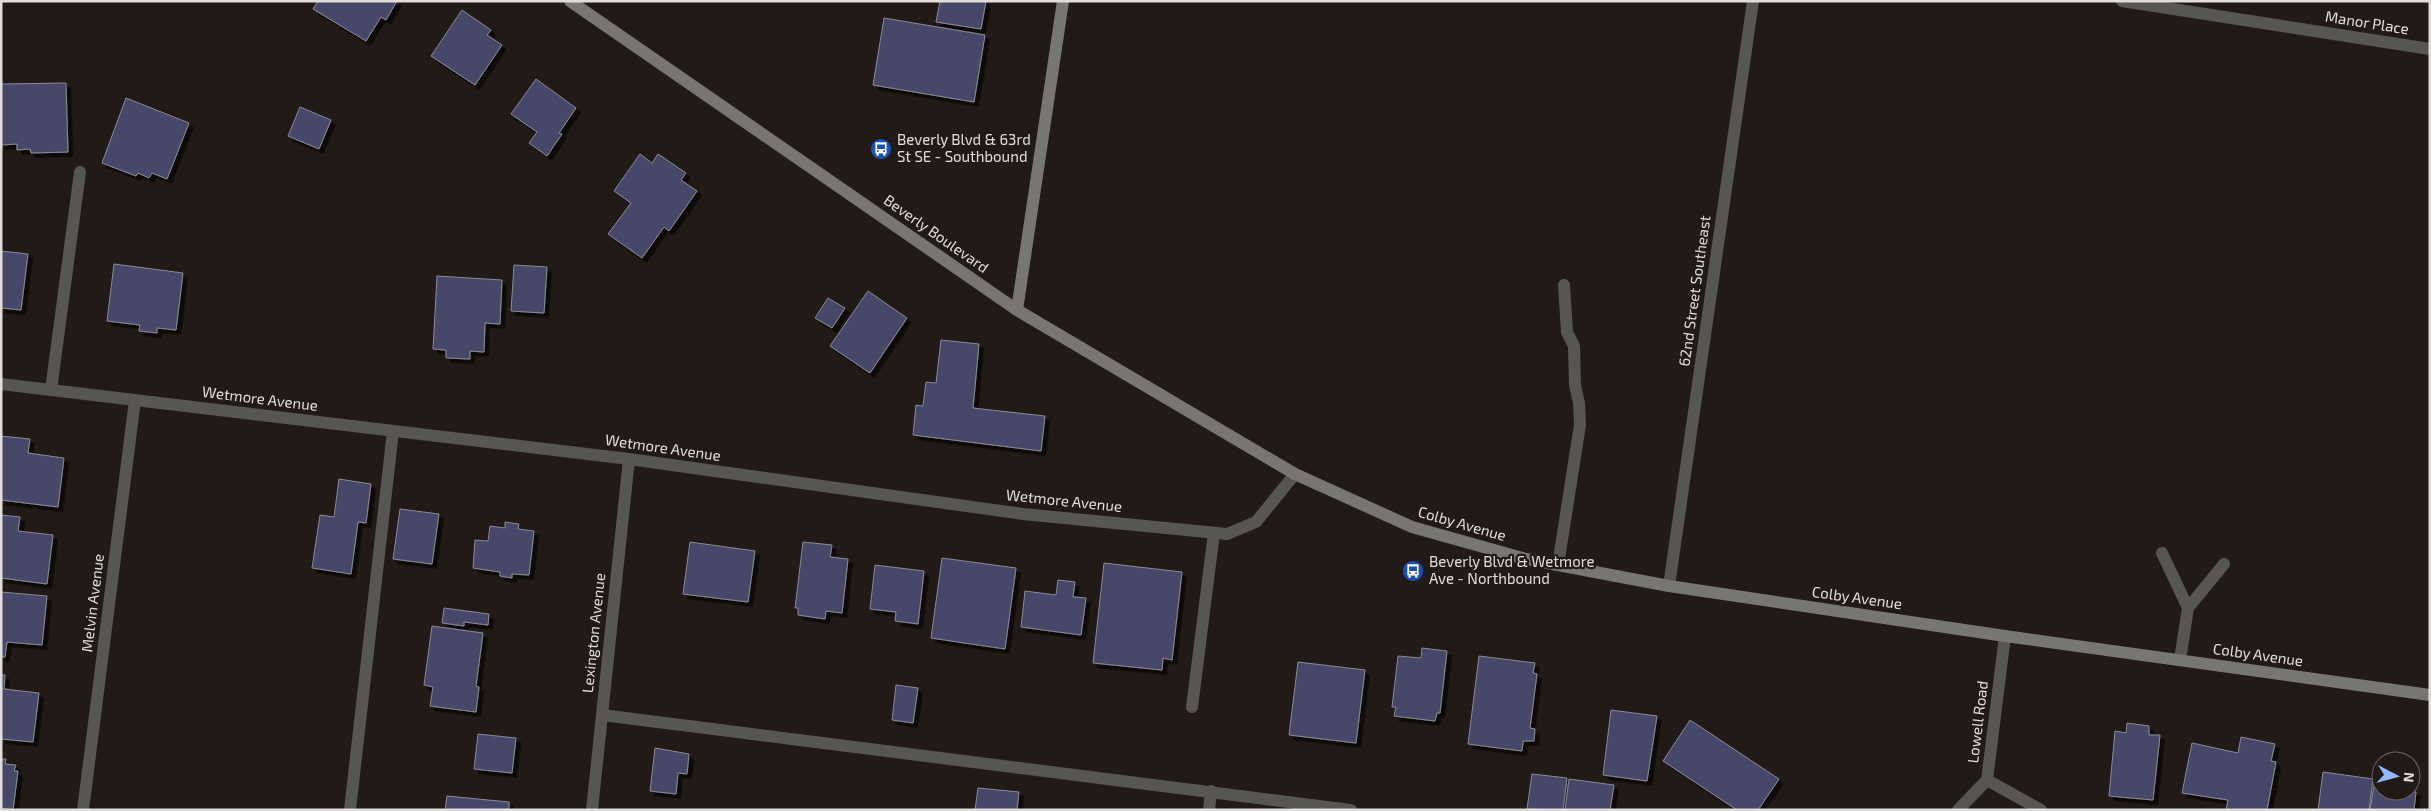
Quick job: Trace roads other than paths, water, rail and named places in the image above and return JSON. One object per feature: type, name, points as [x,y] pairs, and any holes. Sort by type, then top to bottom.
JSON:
[{"type":"main road","name":"Beverly Boulevard","points":[[570,1],[1017,310],[1295,474]]},
{"type":"main road","points":[[1017,310],[1063,1]]},
{"type":"main road","name":"Colby Avenue","points":[[1295,474],[1412,527],[1526,559],[1669,586],[2005,636],[2430,695]]},
{"type":"street","name":"62nd Street Southeast","points":[[1669,586],[1753,1]]},
{"type":"street","name":"Manor Place","points":[[2122,1],[2430,49]]},
{"type":"street","points":[[52,390],[80,172]]},
{"type":"street","points":[[1558,565],[1580,425],[1579,403],[1575,385],[1574,346],[1568,332],[1564,285]]},
{"type":"street","name":"Wetmore Avenue","points":[[1,384],[629,459],[1023,514],[1227,534],[1256,522],[1295,474]]},
{"type":"street","name":"Melvin Avenue","points":[[83,810],[135,400]]},
{"type":"street","points":[[350,810],[393,431]]},
{"type":"street","name":"Lexington Avenue","points":[[592,810],[629,459]]},
{"type":"street","points":[[1192,706],[1214,533]]},
{"type":"street","points":[[2162,553],[2188,608]]},
{"type":"street","points":[[2180,660],[2188,608],[2224,564]]},
{"type":"street","name":"Lowell Road","points":[[2005,636],[1987,780],[2041,810]]},
{"type":"street","points":[[602,715],[1351,810]]},
{"type":"street","points":[[1958,810],[1987,780]]},
{"type":"street","points":[[1209,810],[1211,791]]},
{"type":"place","name":"Beverly Blvd & 63rd St SE - Southbound","points":[[881,149]]},
{"type":"place","name":"Beverly Blvd & Wetmore Ave - Northbound","points":[[1413,571]]}]
